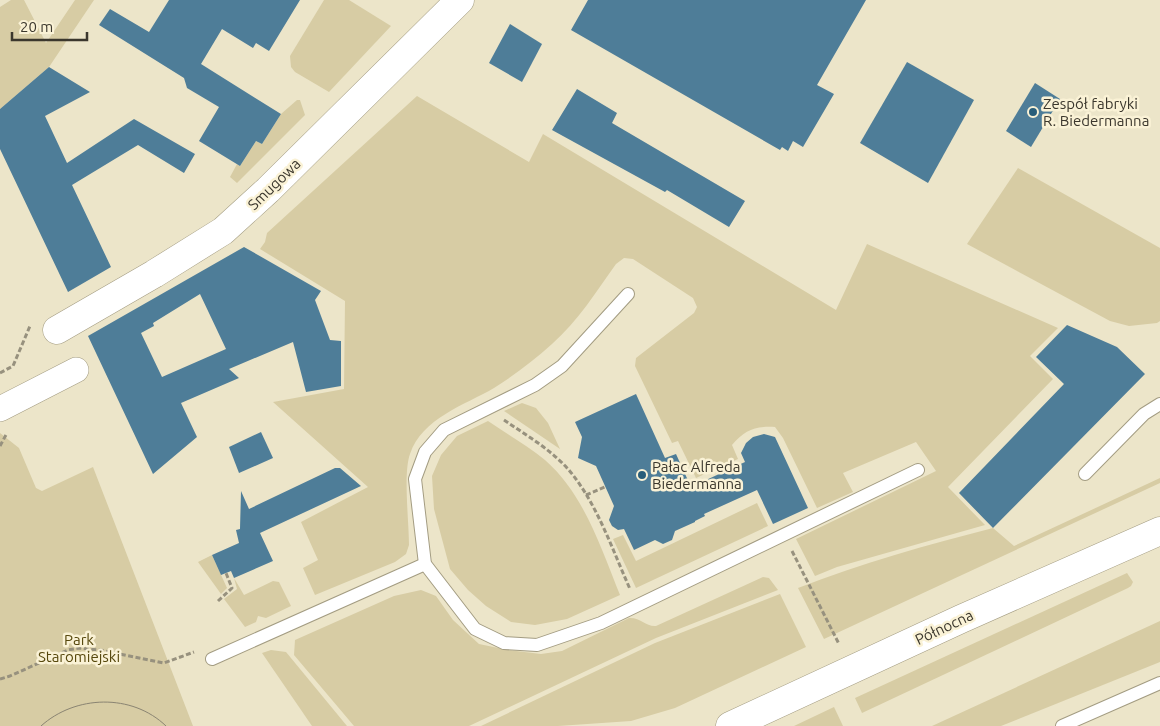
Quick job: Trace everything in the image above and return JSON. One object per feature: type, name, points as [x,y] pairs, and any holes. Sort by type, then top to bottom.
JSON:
[{"type":"street","name":"Smugowa","points":[[57,330],[224,231],[460,0]]},
{"type":"street","points":[[0,409],[76,370]]},
{"type":"street","name":"Północna","points":[[730,726],[961,619],[1160,531]]},
{"type":"lane","points":[[628,294],[562,366],[535,385],[444,430],[425,452],[415,479],[425,564],[475,629],[504,643],[537,645],[602,622],[918,470]]},
{"type":"lane","points":[[1085,474],[1144,414],[1160,404]]},
{"type":"lane","points":[[212,660],[425,564]]},
{"type":"lane","points":[[1062,726],[1160,683]]},
{"type":"path","points":[[0,373],[13,366],[30,326]]},
{"type":"path","points":[[486,409],[541,445],[568,469],[586,495],[637,605]]},
{"type":"path","points":[[586,495],[605,487]]},
{"type":"path","points":[[783,534],[839,644]]},
{"type":"path","points":[[218,601],[232,588],[226,573]]},
{"type":"path","points":[[0,679],[68,650],[79,648],[146,658],[164,663],[201,650]]},
{"type":"green space","points":[[11,0],[24,0],[46,43],[75,0],[94,0],[49,67],[0,109],[0,7]]},
{"type":"green space","points":[[324,0],[349,0],[391,26],[329,92],[295,72],[291,67],[290,56]]},
{"type":"green space","points":[[417,96],[529,162],[543,134],[836,310],[867,244],[1058,328],[1030,356],[1053,379],[948,487],[985,525],[837,567],[815,576],[796,539],[936,471],[916,442],[843,473],[853,492],[817,508],[783,438],[775,427],[768,427],[756,428],[746,432],[732,445],[738,459],[696,478],[678,441],[672,443],[635,366],[636,358],[694,313],[697,307],[693,298],[633,259],[624,258],[616,264],[578,316],[552,344],[502,383],[446,414],[424,431],[416,442],[408,462],[409,545],[406,554],[395,562],[315,595],[303,568],[318,560],[301,522],[368,487],[273,402],[344,389],[345,301],[260,249],[265,242],[267,233]]},
{"type":"green space","points":[[297,100],[300,100],[305,115],[237,183],[230,177],[237,164],[240,166],[256,141],[262,144],[281,114]]},
{"type":"green space","points":[[1018,168],[1160,248],[1160,321],[1129,326],[1110,321],[967,244]]},
{"type":"green space","points":[[522,403],[536,408],[548,423],[560,449],[504,411]]},
{"type":"green space","points":[[488,421],[525,445],[545,460],[559,474],[581,505],[620,595],[567,619],[535,625],[511,622],[486,606],[468,590],[450,569],[434,509],[432,476],[441,455],[457,436]]},
{"type":"green space","name":"Park Staromiejski","points":[[0,433],[19,448],[36,488],[42,491],[93,467],[193,726],[0,726]]},
{"type":"green space","points":[[1160,478],[1160,483],[824,639],[798,588],[846,570],[993,528],[1014,546]]},
{"type":"green space","points":[[757,503],[768,526],[636,588],[613,539],[623,535],[636,561]]},
{"type":"green space","points":[[212,555],[227,588],[221,594],[198,562]]},
{"type":"green space","points":[[1127,573],[1133,582],[1128,588],[862,713],[855,698]]},
{"type":"green space","points":[[763,577],[769,578],[778,590],[656,638],[469,726],[354,726],[294,655],[295,640],[394,596],[421,590],[436,596],[453,620],[479,644],[541,654],[562,651],[629,618],[656,626]]},
{"type":"green space","points":[[234,578],[244,595],[273,581],[279,582],[291,606],[266,618],[258,616],[256,622],[245,627],[224,599],[237,589]]},
{"type":"green space","points":[[780,594],[806,647],[675,708],[631,721],[558,726],[481,726],[655,643]]},
{"type":"green space","points":[[1160,621],[1160,662],[1001,726],[932,726]]},
{"type":"green space","points":[[271,650],[286,652],[347,726],[312,726],[262,653]]},
{"type":"green space","points":[[834,707],[843,726],[794,726]]},
{"type":"building","points":[[169,0],[300,0],[269,51],[256,43],[253,48],[222,29],[201,64],[281,114],[262,144],[256,141],[240,166],[199,141],[219,107],[187,88],[184,78],[99,25],[110,9],[149,32]]},
{"type":"building","points":[[588,0],[866,0],[817,85],[834,94],[803,147],[793,141],[788,151],[782,147],[780,150],[571,30]]},
{"type":"building","points":[[510,24],[542,44],[522,82],[489,63]]},
{"type":"building","points":[[907,62],[974,100],[928,183],[860,143]]},
{"type":"building","points":[[49,67],[90,92],[45,116],[67,163],[134,119],[195,154],[184,173],[138,145],[72,185],[111,267],[68,292],[0,149],[0,109]]},
{"type":"building","points":[[1035,83],[1060,99],[1031,147],[1006,131]]},
{"type":"building","points":[[577,89],[617,113],[612,123],[745,201],[729,227],[667,190],[665,192],[552,130]]},
{"type":"building","points":[[244,247],[321,291],[315,300],[330,340],[341,341],[341,386],[306,392],[293,342],[229,369],[239,378],[181,403],[197,437],[153,474],[88,336]],"holes":[[[200,294],[226,349],[162,377],[141,333],[154,326],[153,323]]]},
{"type":"building","points":[[1067,325],[1117,347],[1145,374],[993,528],[959,493],[1064,384],[1036,357]]},
{"type":"building","name":"Pałac Alfreda Biedermanna","points":[[636,394],[665,458],[676,454],[691,487],[745,462],[741,453],[746,443],[753,437],[764,434],[775,437],[808,508],[773,524],[757,490],[704,514],[705,516],[695,522],[675,531],[672,540],[663,544],[655,540],[634,550],[624,529],[618,530],[612,526],[609,520],[614,506],[596,466],[578,458],[582,437],[575,422]]},
{"type":"building","points":[[261,432],[273,458],[239,473],[229,447]]},
{"type":"building","points":[[335,468],[340,468],[361,486],[260,533],[273,561],[234,578],[231,571],[221,575],[212,555],[239,543],[236,530],[240,529],[241,491],[249,509]]},
{"type":"tram line","points":[[41,726],[70,708],[103,702],[120,703],[137,708],[152,715],[166,726]]},
{"type":"place","name":"Zespół fabryki R. Biedermanna","points":[[1033,112]]},
{"type":"place","name":"Pałac Alfreda Biedermanna","points":[[642,475]]}]
